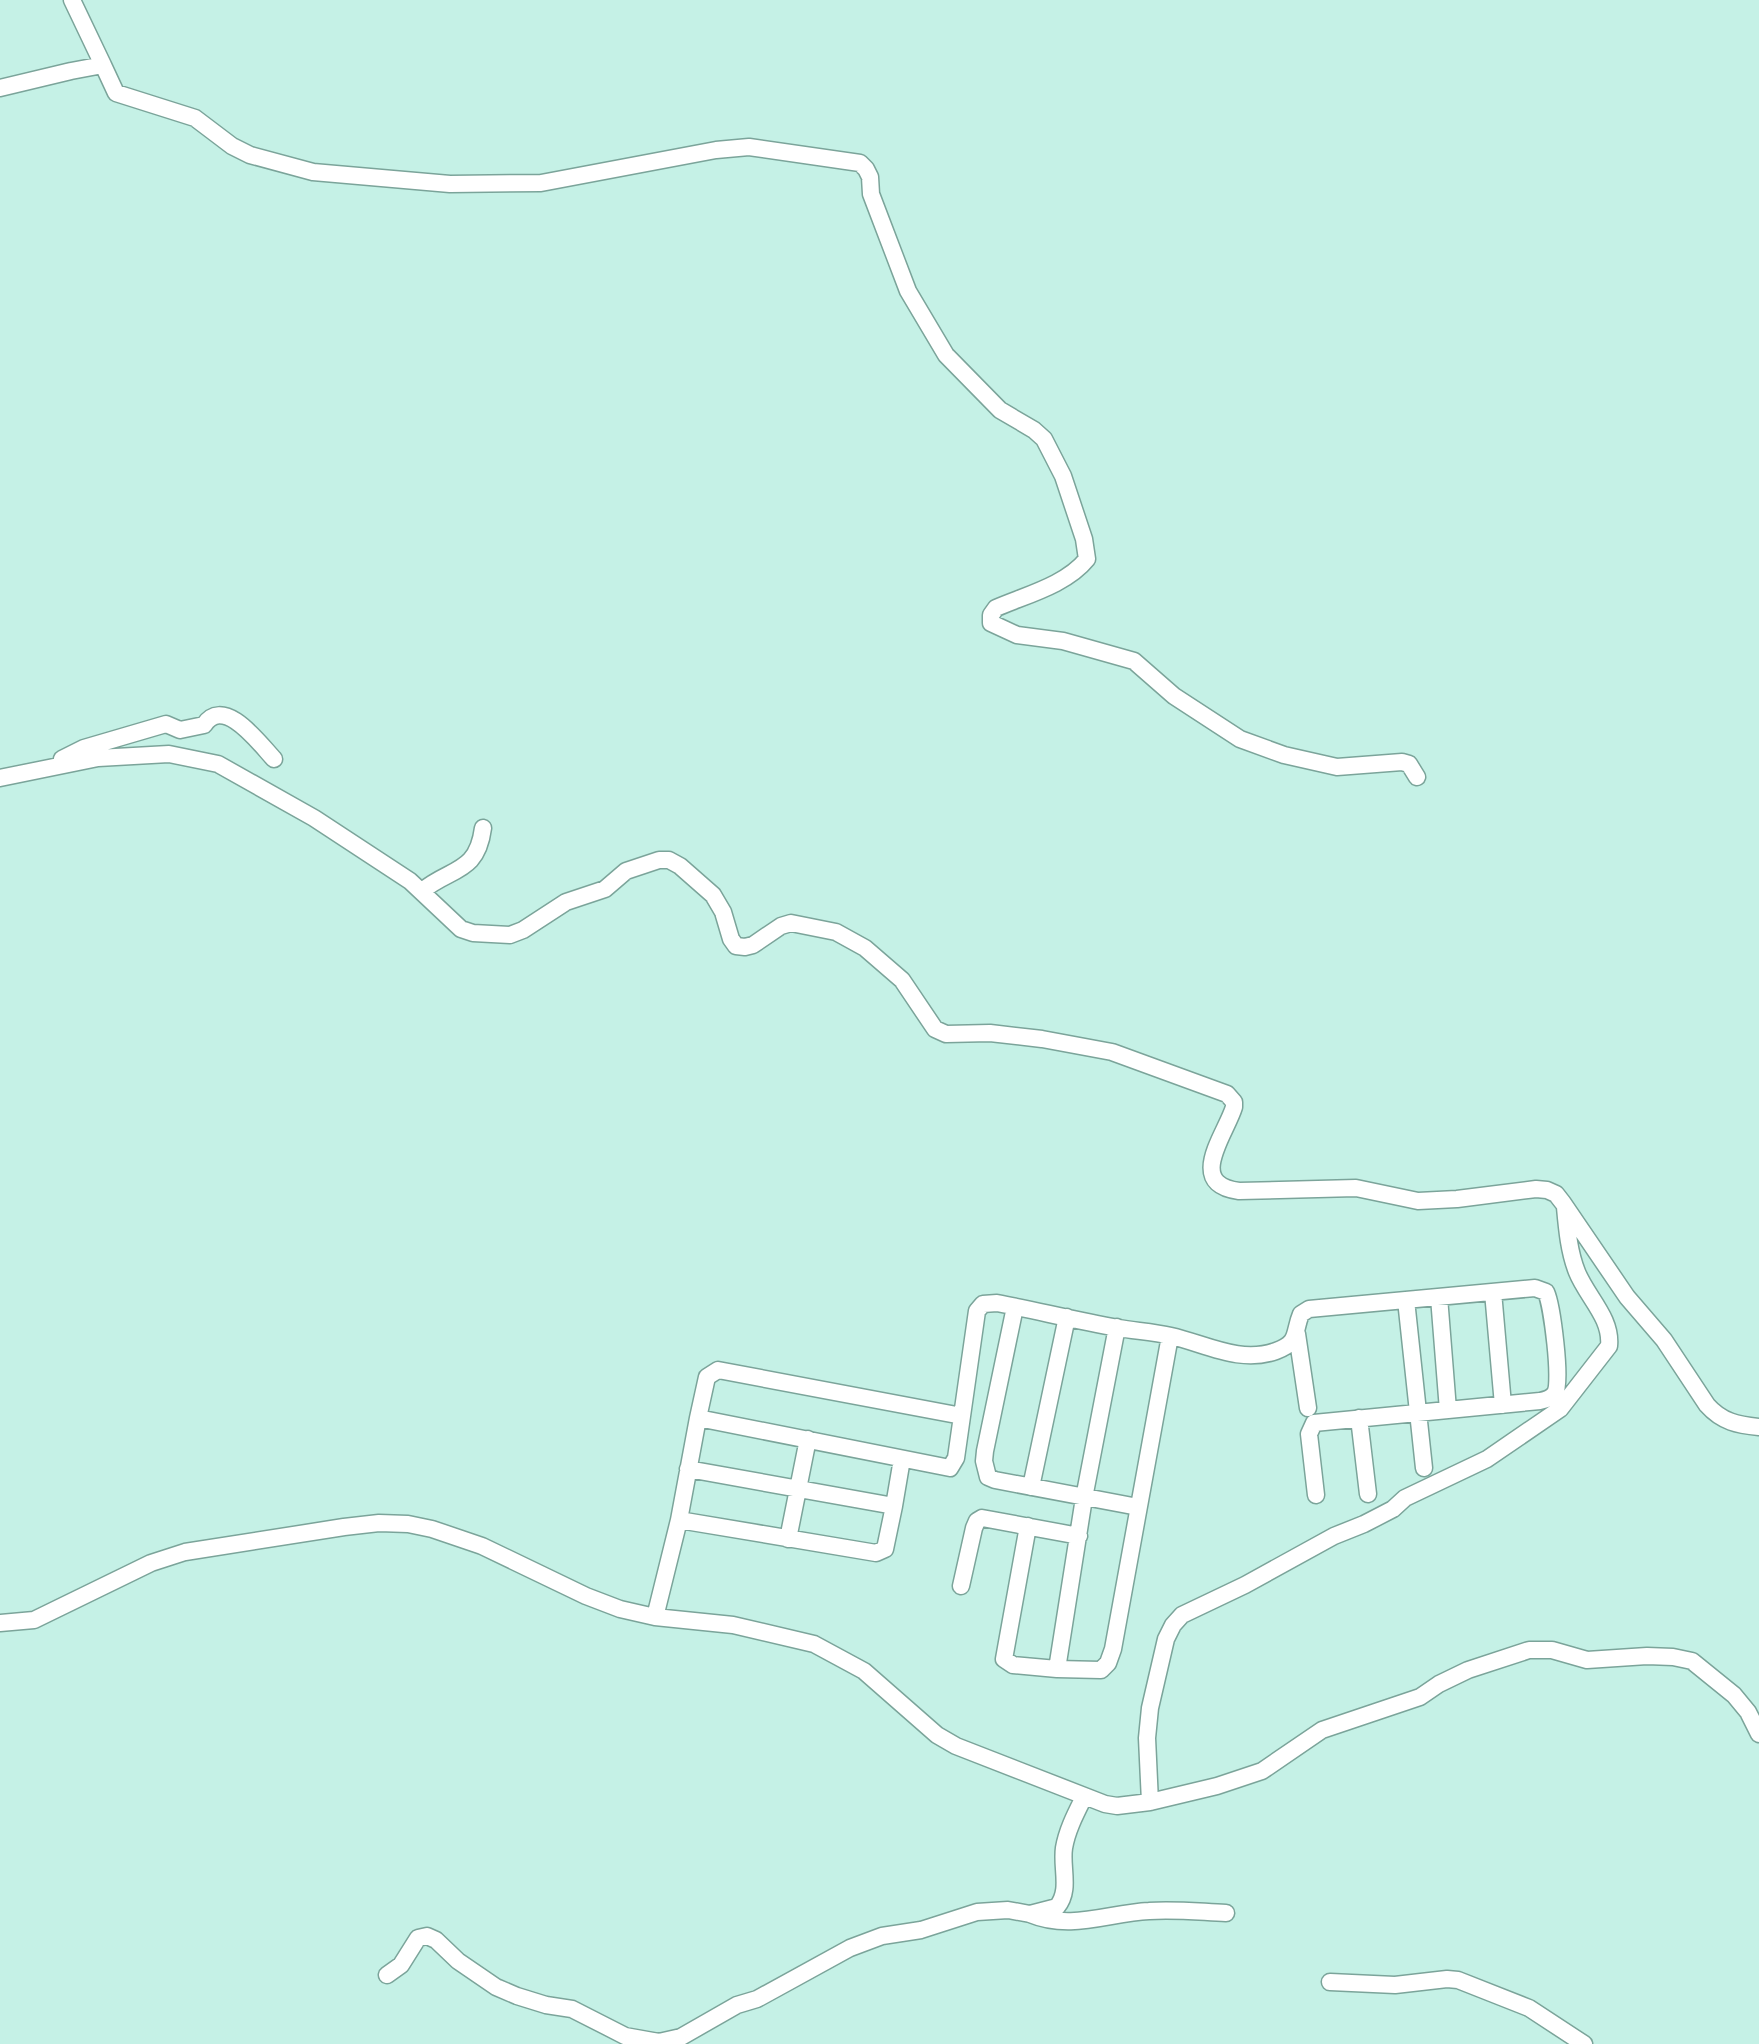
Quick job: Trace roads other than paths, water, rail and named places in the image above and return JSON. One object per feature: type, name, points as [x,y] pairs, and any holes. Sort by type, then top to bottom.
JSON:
[{"type":"street","points":[[72,0],[116,93],[195,118],[232,146],[250,155],[313,172],[450,184],[541,183],[716,150],[749,147],[860,163],[870,177],[871,194],[908,291],[946,355],[1000,410],[1044,439],[1063,476],[1084,539],[1087,559],[1076,570],[1052,584],[996,608],[991,615],[991,622],[1017,635],[1063,641],[1134,661],[1174,696],[1240,739],[1284,755],[1337,767],[1402,762],[1409,764],[1417,777]]},
{"type":"street","points":[[0,88],[103,65]]},
{"type":"street","points":[[55,765],[84,748],[166,724],[180,730],[204,725],[210,717],[218,715],[239,721],[274,759]]},
{"type":"street","points":[[0,778],[98,758],[169,754],[218,764],[313,818],[422,891],[461,929],[473,933],[510,935],[523,930],[566,902],[605,889],[626,872],[659,860],[669,860],[680,866],[713,895],[723,912],[730,939],[736,946],[754,945],[781,926],[791,923],[836,932],[864,948],[902,981],[935,1029],[946,1034],[990,1033],[1112,1052],[1227,1094],[1234,1102],[1234,1107],[1214,1152],[1211,1169],[1217,1182],[1225,1188],[1239,1191],[1356,1188],[1418,1201],[1536,1189],[1556,1194],[1627,1297],[1664,1340],[1707,1405],[1714,1413],[1730,1422],[1759,1427]]},
{"type":"street","points":[[422,891],[436,880],[467,865],[479,848],[483,828]]},
{"type":"street","points":[[1150,1802],[1147,1748],[1150,1708],[1166,1639],[1172,1625],[1182,1615],[1245,1585],[1334,1536],[1364,1524],[1405,1498],[1487,1459],[1560,1409],[1609,1346],[1605,1320],[1577,1272],[1568,1238],[1565,1207]]},
{"type":"street","points":[[1308,1409],[1297,1334],[1299,1320],[1305,1310],[1541,1289],[1549,1298],[1557,1378],[1556,1391],[1551,1397],[1540,1401],[1314,1423],[1309,1441],[1316,1495]]},
{"type":"street","points":[[1493,1292],[1503,1405]]},
{"type":"street","points":[[1439,1297],[1448,1410]]},
{"type":"street","points":[[1406,1300],[1424,1468]]},
{"type":"street","points":[[698,1418],[950,1468],[956,1458],[979,1306],[998,1303],[1170,1336],[1228,1353],[1247,1355],[1278,1350],[1297,1334]]},
{"type":"street","points":[[1015,1307],[984,1461],[988,1477],[1138,1507]]},
{"type":"street","points":[[1031,1487],[1067,1317]]},
{"type":"street","points":[[1057,1670],[1084,1498],[1117,1327]]},
{"type":"street","points":[[1028,1526],[1004,1659],[1013,1665],[1057,1670],[1096,1671],[1105,1667],[1113,1649],[1170,1336]]},
{"type":"street","points":[[655,1617],[679,1520],[707,1377],[718,1370],[962,1416]]},
{"type":"street","points":[[1359,1418],[1368,1494]]},
{"type":"street","points":[[788,1539],[808,1439]]},
{"type":"street","points":[[679,1520],[881,1552],[885,1549],[902,1459]]},
{"type":"street","points":[[688,1469],[894,1506]]},
{"type":"street","points":[[961,1586],[977,1521],[982,1518],[1079,1535]]},
{"type":"street","points":[[0,1623],[34,1620],[151,1563],[186,1552],[379,1523],[408,1524],[470,1541],[586,1596],[620,1608],[655,1617],[733,1625],[814,1644],[864,1671],[920,1721],[956,1746],[1084,1797],[1117,1806],[1150,1802],[1262,1772],[1322,1730],[1420,1697],[1468,1670],[1529,1650],[1552,1650],[1587,1660],[1647,1656],[1692,1661],[1734,1695],[1748,1712],[1759,1734]]},
{"type":"street","points":[[1030,1914],[1057,1907],[1064,1895],[1064,1846],[1071,1822],[1084,1797]]},
{"type":"street","points":[[387,1975],[401,1965],[418,1938],[428,1936],[496,1987],[546,2005],[572,2009],[625,2036],[659,2042],[681,2037],[737,2005],[757,1999],[850,1948],[882,1936],[921,1930],[985,1911],[1008,1910],[1044,1920],[1066,1922],[1096,1920],[1150,1910],[1226,1913]]},
{"type":"street","points":[[1330,1982],[1395,1985],[1458,1980],[1529,2008],[1584,2044]]}]
